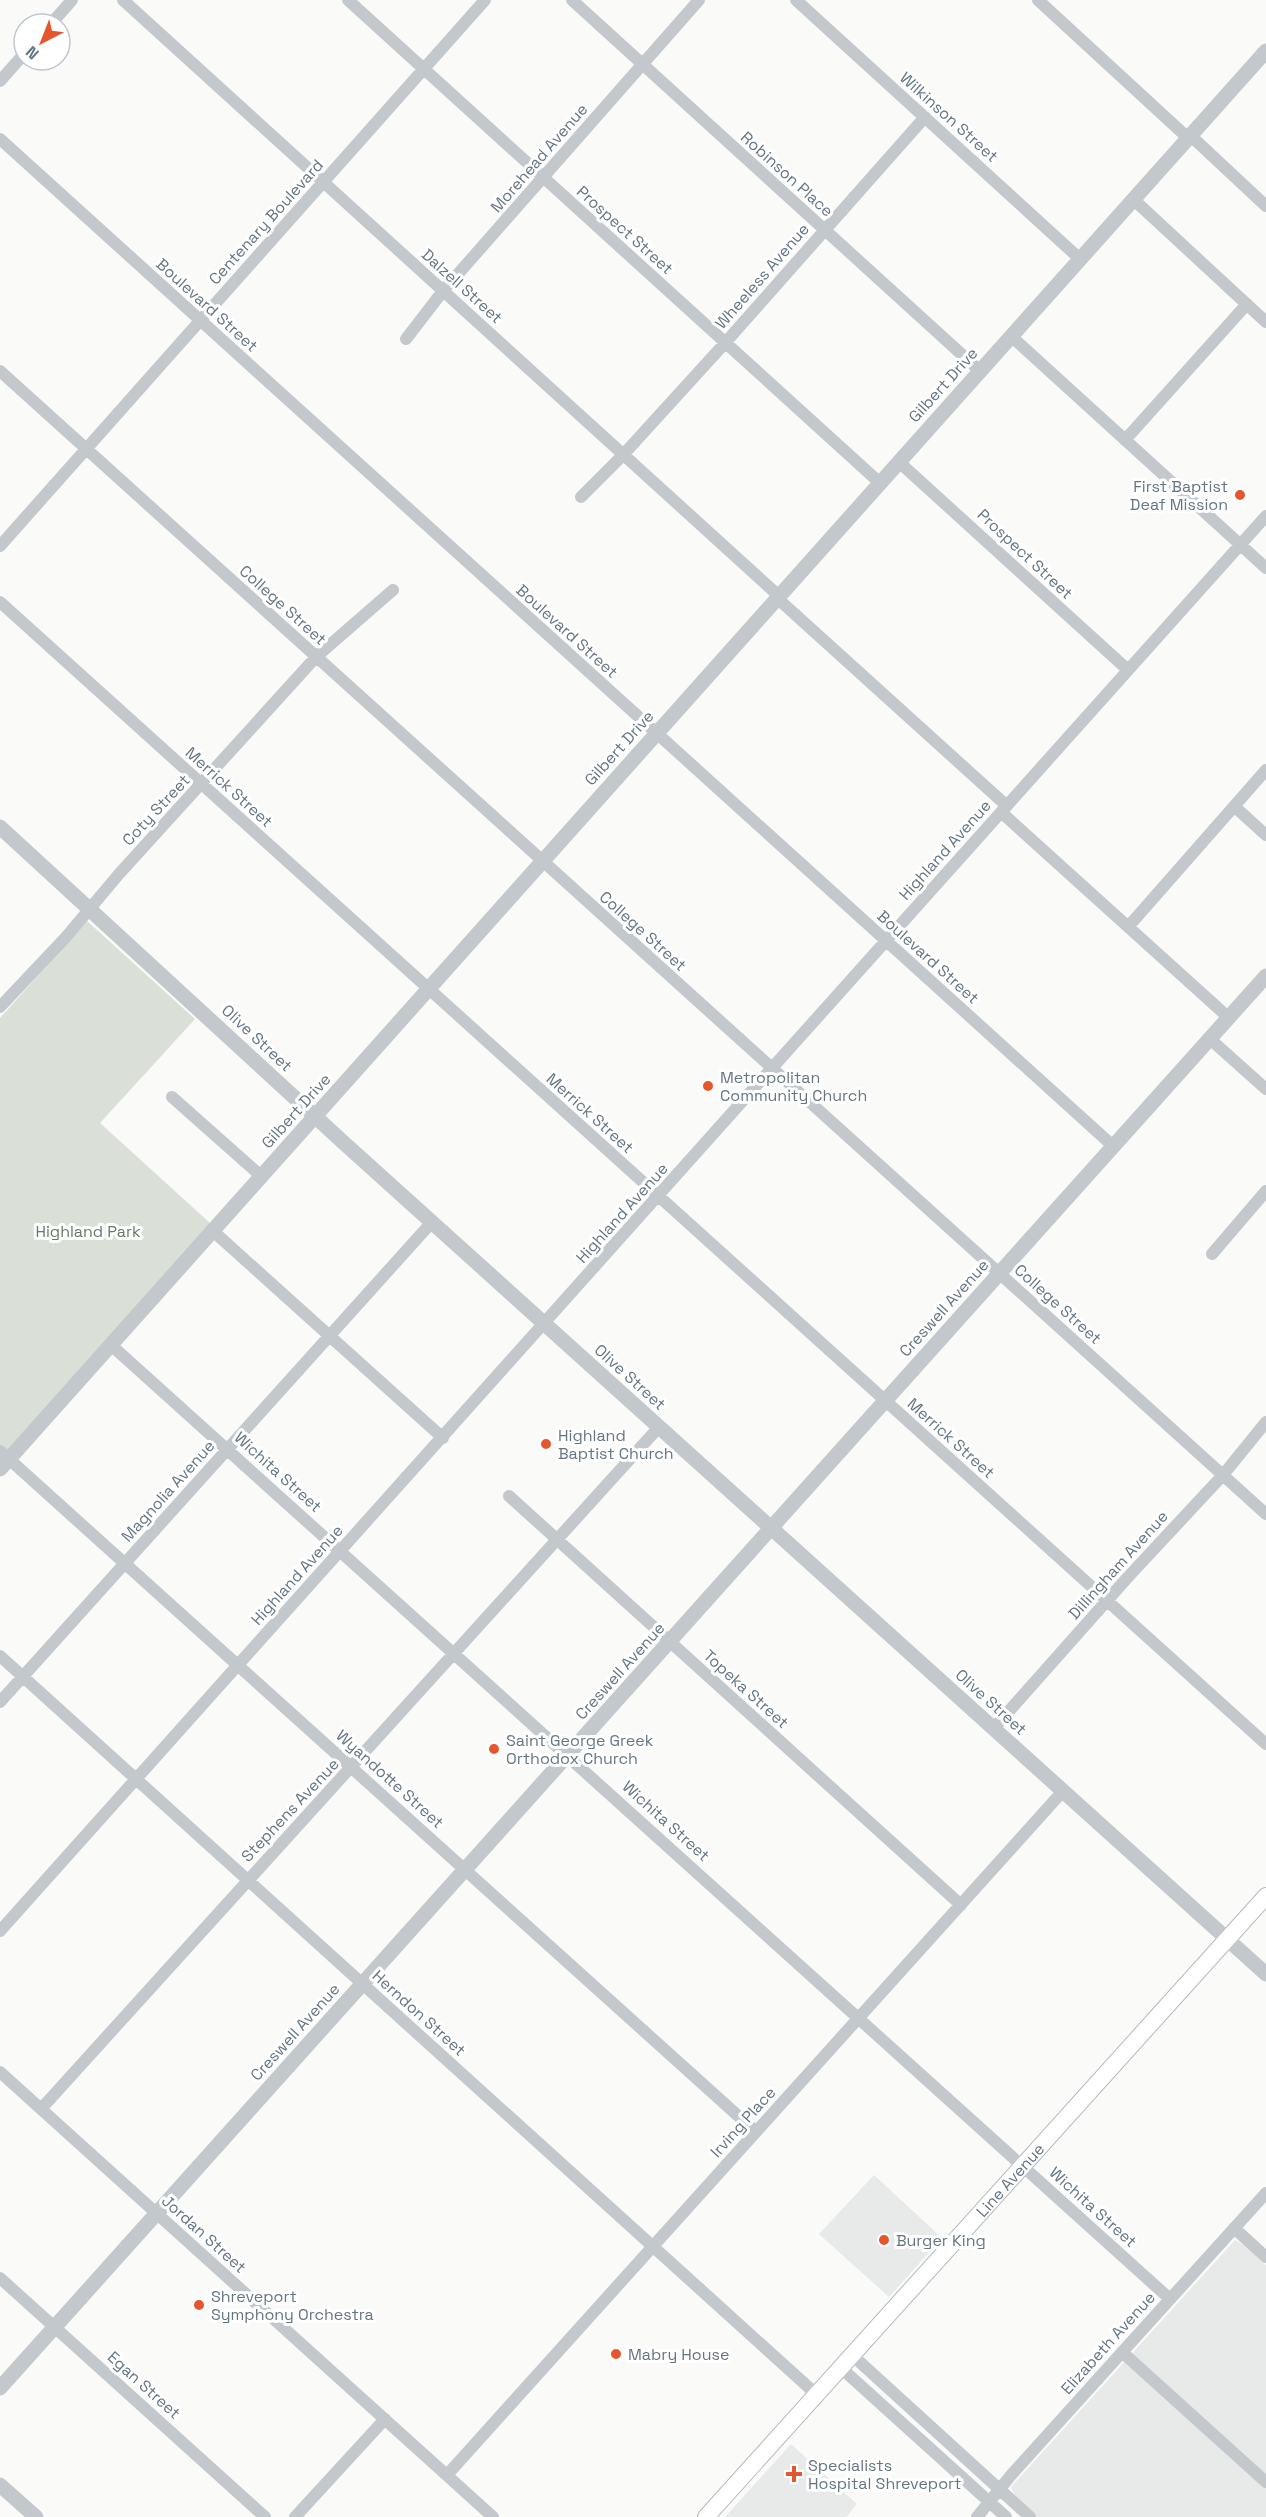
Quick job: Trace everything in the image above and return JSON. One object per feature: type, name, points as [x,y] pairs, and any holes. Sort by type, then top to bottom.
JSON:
[{"type":"main road","name":"Line Avenue","points":[[706,2517],[1266,1896]]},
{"type":"street","points":[[62,12],[72,0]]},
{"type":"street","name":"Dalzell Street","points":[[123,0],[778,597],[1128,927],[1229,1018]]},
{"type":"street","name":"Prospect Street","points":[[348,0],[880,483]]},
{"type":"street","name":"Centenary Boulevard","points":[[0,546],[485,0]]},
{"type":"street","name":"Robinson Place","points":[[572,0],[980,371]]},
{"type":"street","name":"Morehead Avenue","points":[[406,339],[443,291],[699,0]]},
{"type":"street","name":"Wilkinson Street","points":[[796,0],[1080,259]]},
{"type":"street","points":[[1038,0],[1266,206]]},
{"type":"street","name":"Gilbert Drive","points":[[3,1460],[111,1345],[1266,51]]},
{"type":"street","points":[[0,81],[12,68]]},
{"type":"street","name":"Wheeless Avenue","points":[[581,497],[623,455],[725,343],[925,117]]},
{"type":"street","name":"Boulevard Street","points":[[0,140],[1113,1146]]},
{"type":"street","points":[[1133,200],[1266,321]]},
{"type":"street","points":[[1125,440],[1247,304]]},
{"type":"street","points":[[1011,336],[1265,568]]},
{"type":"street","name":"College Street","points":[[0,370],[1266,1514]]},
{"type":"street","name":"Prospect Street","points":[[899,462],[1128,670]]},
{"type":"street","name":"Highland Avenue","points":[[0,1931],[1266,516]]},
{"type":"street","name":"Coty Street","points":[[0,1007],[316,657],[393,590]]},
{"type":"street","name":"Merrick Street","points":[[0,602],[1266,1744]]},
{"type":"street","points":[[1128,927],[1266,770]]},
{"type":"street","points":[[1235,807],[1266,835]]},
{"type":"street","name":"Olive Street","points":[[0,827],[658,1427],[1266,1974]]},
{"type":"street","name":"Creswell Avenue","points":[[0,2388],[1266,976]]},
{"type":"street","points":[[1210,1039],[1266,1089]]},
{"type":"street","points":[[172,1097],[261,1176]]},
{"type":"street","points":[[1212,1254],[1266,1191]]},
{"type":"street","name":"Magnolia Avenue","points":[[0,1702],[432,1222]]},
{"type":"street","points":[[213,1231],[443,1438]]},
{"type":"street","name":"Wichita Street","points":[[111,1345],[1170,2299]]},
{"type":"street","name":"Dillingham Avenue","points":[[993,1729],[1223,1475],[1266,1422]]},
{"type":"street","name":"Stephens Avenue","points":[[41,2109],[658,1427]]},
{"type":"street","name":"Wyandotte Street","points":[[3,1460],[125,1563],[756,2132]]},
{"type":"street","name":"Topeka Street","points":[[509,1496],[961,1905]]},
{"type":"street","name":"Herndon Street","points":[[0,1656],[816,2394]]},
{"type":"street","name":"Irving Place","points":[[447,2475],[1063,1791]]},
{"type":"street","name":"Jordan Street","points":[[0,2072],[494,2517]]},
{"type":"street","name":"Elizabeth Avenue","points":[[977,2517],[1266,2193]]},
{"type":"street","points":[[1234,2228],[1266,2257]]},
{"type":"street","name":"Egan Street","points":[[0,2278],[265,2517]]},
{"type":"street","points":[[1122,2352],[1266,2481]]},
{"type":"street","points":[[846,2361],[1030,2517]]},
{"type":"street","points":[[846,2361],[1006,2517]]},
{"type":"street","points":[[295,2517],[384,2419]]},
{"type":"street","points":[[0,2485],[36,2517]]},
{"type":"shaded area","points":[[874,2175],[942,2238],[889,2297],[819,2234]]},
{"type":"shaded area","points":[[1235,2240],[1266,2265],[1266,2517],[1037,2517],[1015,2496],[1011,2487]]},
{"type":"shaded area","name":"Specialists Hospital Shreveport","points":[[791,2444],[857,2504],[846,2517],[725,2517]]},
{"type":"green space","name":"Highland Park","points":[[87,921],[195,1019],[100,1123],[211,1224],[7,1452],[0,1446],[0,1018]]},
{"type":"place","name":"First Baptist Deaf Mission","points":[[1240,495]]},
{"type":"place","name":"Metropolitan Community Church","points":[[708,1086]]},
{"type":"place","name":"Highland Baptist Church","points":[[546,1444]]},
{"type":"place","name":"Saint George Greek Orthodox Church","points":[[494,1749]]},
{"type":"place","name":"Burger King","points":[[884,2240]]},
{"type":"place","name":"Shreveport Symphony Orchestra","points":[[199,2305]]},
{"type":"place","name":"Mabry House","points":[[616,2354]]},
{"type":"place","name":"Specialists Hospital Shreveport","points":[[794,2474]]}]
